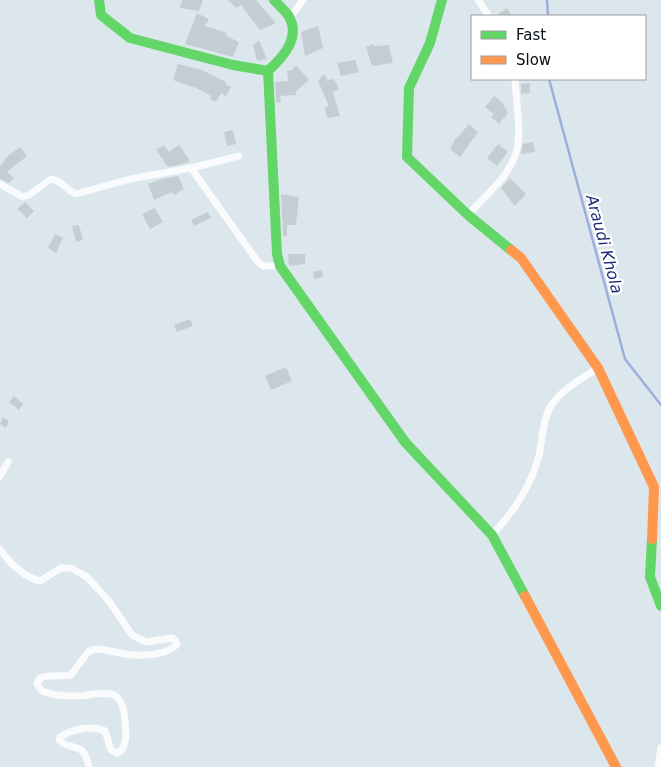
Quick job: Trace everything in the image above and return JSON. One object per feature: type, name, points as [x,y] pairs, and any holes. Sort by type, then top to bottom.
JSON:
[{"type":"main road","points":[[99,0],[101,15],[130,38],[233,65],[268,71]]},
{"type":"main road","points":[[268,71],[285,56],[293,38],[290,18],[274,0]]},
{"type":"main road","points":[[442,0],[430,43],[409,88],[407,157],[468,215],[522,258],[598,368],[654,486],[650,576],[661,606]]},
{"type":"main road","points":[[268,71],[277,254],[280,266],[406,442],[492,534],[616,767]]},
{"type":"street","points":[[290,18],[303,0]]},
{"type":"street","points":[[478,0],[488,15]]},
{"type":"street","points":[[468,215],[505,173],[516,154],[518,136],[515,80]]},
{"type":"street","points":[[0,184],[22,197],[29,196],[51,180],[58,180],[70,192],[76,194],[130,179],[191,168],[239,156]]},
{"type":"street","points":[[191,168],[258,262],[264,266],[280,266]]},
{"type":"street","points":[[492,534],[521,500],[531,480],[539,455],[544,422],[552,404],[564,391],[598,368]]},
{"type":"street","points":[[0,476],[8,462]]},
{"type":"street","points":[[0,549],[3,554],[30,578],[40,581],[61,568],[71,568],[87,577],[108,600],[132,635],[146,642],[172,638],[177,644],[174,648],[163,652],[134,656],[95,648],[88,652],[71,675],[62,677],[47,675],[40,678],[37,683],[41,690],[50,694],[85,696],[97,692],[106,693],[115,696],[123,704],[126,739],[121,751],[111,750],[105,731],[100,728],[70,732],[60,737],[59,740],[61,742],[82,750],[87,757],[89,767]]},
{"type":"street","points":[[658,767],[661,748]]},
{"type":"building","points":[[182,0],[203,0],[199,11],[180,8]]},
{"type":"building","points":[[227,0],[256,0],[276,23],[260,30],[241,5],[237,8]]},
{"type":"building","points":[[507,8],[511,15],[496,15]]},
{"type":"building","points":[[197,13],[209,19],[205,26],[227,33],[226,36],[239,42],[233,57],[185,44]]},
{"type":"building","points":[[318,26],[323,48],[305,56],[301,32]]},
{"type":"building","points":[[259,40],[267,59],[257,61],[253,45]]},
{"type":"building","points":[[373,44],[374,46],[389,45],[393,63],[372,66],[366,47]]},
{"type":"building","points":[[355,60],[359,72],[341,76],[337,63]]},
{"type":"building","points":[[178,64],[202,70],[226,82],[225,84],[231,87],[226,96],[221,93],[216,102],[209,99],[211,96],[196,88],[173,80]]},
{"type":"building","points":[[296,65],[309,80],[296,91],[296,95],[280,96],[281,102],[276,103],[275,82],[288,81],[287,71],[292,70]]},
{"type":"building","points":[[324,74],[328,80],[334,79],[339,89],[333,92],[340,116],[327,118],[325,108],[329,106],[318,81]]},
{"type":"building","points":[[530,83],[530,93],[521,94],[521,84]]},
{"type":"building","points":[[494,96],[502,102],[508,113],[499,124],[491,117],[494,114],[485,107]]},
{"type":"building","points":[[469,124],[478,132],[460,157],[450,149],[456,137]]},
{"type":"building","points":[[233,130],[236,144],[227,146],[224,132]]},
{"type":"building","points":[[533,142],[535,152],[521,154],[523,144]]},
{"type":"building","points":[[498,144],[508,152],[497,166],[487,158]]},
{"type":"building","points":[[164,145],[169,152],[179,145],[190,161],[168,167],[156,150]]},
{"type":"building","points":[[20,147],[27,156],[7,172],[14,178],[9,183],[0,179],[0,166],[8,156]]},
{"type":"building","points":[[178,176],[184,189],[174,195],[172,192],[154,200],[148,184]]},
{"type":"building","points":[[510,178],[526,194],[515,206],[501,188]]},
{"type":"building","points":[[281,194],[299,197],[296,225],[287,225],[287,236],[283,236]]},
{"type":"building","points":[[25,202],[34,211],[27,218],[17,209]]},
{"type":"building","points":[[155,208],[163,222],[150,229],[142,214]]},
{"type":"building","points":[[208,212],[211,218],[194,226],[191,220]]},
{"type":"building","points":[[79,225],[83,240],[76,242],[72,226]]},
{"type":"building","points":[[55,234],[63,238],[56,253],[48,248]]},
{"type":"building","points":[[288,254],[305,254],[305,264],[289,266]]},
{"type":"building","points":[[322,270],[323,277],[314,279],[313,272]]},
{"type":"building","points":[[190,319],[193,326],[177,332],[174,325]]},
{"type":"building","points":[[286,367],[292,381],[271,390],[265,376]]},
{"type":"building","points":[[14,396],[23,404],[19,410],[9,402]]},
{"type":"building","points":[[3,417],[9,421],[6,428],[0,424]]},
{"type":"waterway","name":"Araudi Khola","points":[[547,0],[548,15]]},
{"type":"waterway","name":"Araudi Khola","points":[[549,80],[625,359],[661,405]]},
{"type":"traffic: fast","points":[[99,0],[101,15],[130,38],[233,65],[268,71],[285,53],[292,39],[293,31],[288,15],[274,0]]},
{"type":"traffic: fast","points":[[442,0],[430,43],[409,88],[407,157],[468,215],[511,250]]},
{"type":"traffic: fast","points":[[268,71],[277,254],[280,266],[405,442],[492,535],[525,596]]},
{"type":"traffic: fast","points":[[652,539],[650,577],[661,606]]},
{"type":"traffic: slow","points":[[511,250],[521,258],[598,368],[654,487],[652,539]]},
{"type":"traffic: slow","points":[[525,596],[616,767]]}]
